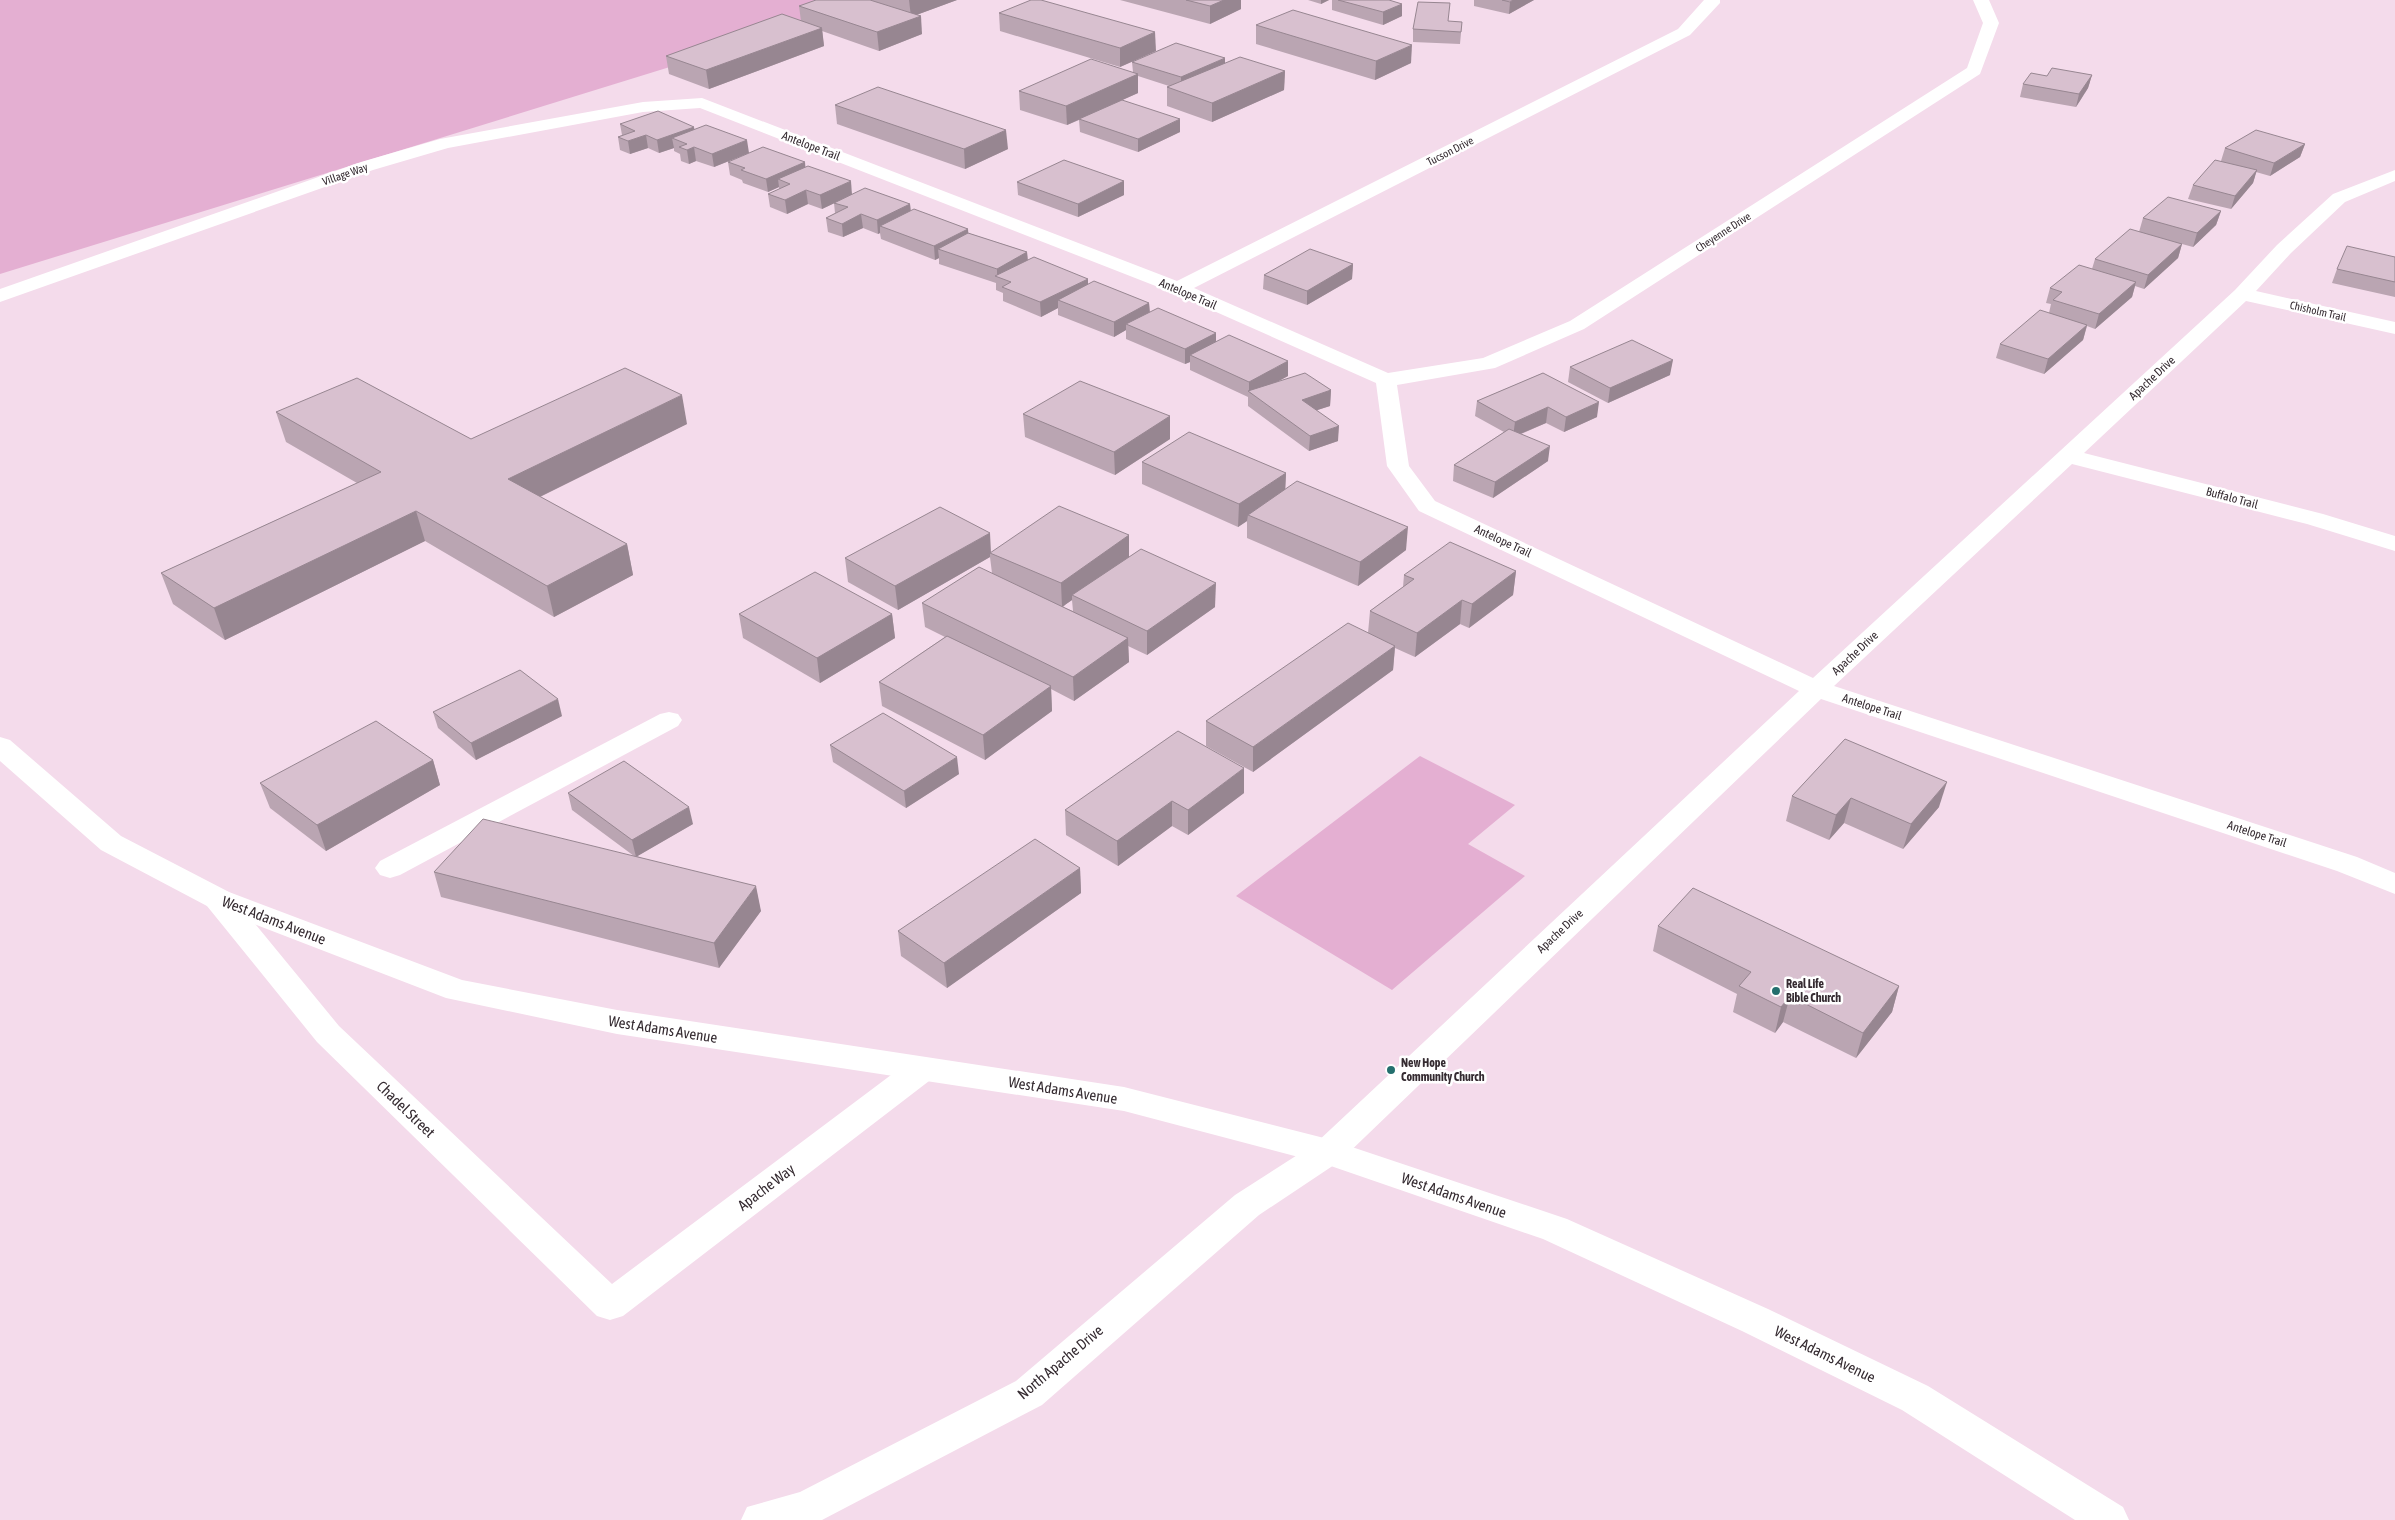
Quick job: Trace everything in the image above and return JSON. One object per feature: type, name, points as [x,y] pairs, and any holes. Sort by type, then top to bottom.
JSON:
[{"type":"street","name":"Tucson Drive","points":[[1178,288],[1684,32],[1712,3],[1712,0]]},
{"type":"street","name":"Cheyenne Drive","points":[[1386,380],[1488,364],[1577,325],[1974,71],[1991,23],[1981,0]]},
{"type":"street","name":"Antelope Trail","points":[[702,103],[1178,288],[1386,380],[1398,466],[1427,506],[1816,689],[2338,861],[2395,884]]},
{"type":"street","name":"Village Way","points":[[0,296],[367,166],[446,143],[643,107],[702,103]]},
{"type":"street","name":"Apache Drive","points":[[1328,1152],[1816,689],[2242,294],[2284,249],[2339,198],[2395,175]]},
{"type":"street","name":"Chisholm Trail","points":[[2242,294],[2395,328]]},
{"type":"street","name":"Buffalo Trail","points":[[2069,456],[2315,519],[2395,544]]},
{"type":"street","points":[[390,868],[669,720]]},
{"type":"street","name":"West Adams Avenue","points":[[0,746],[111,843],[218,899],[457,990],[616,1022],[1124,1099],[1328,1152],[1555,1229],[1755,1320],[1915,1398],[2109,1520]]},
{"type":"street","name":"Chadel Street","points":[[218,899],[328,1034],[610,1305]]},
{"type":"street","name":"Apache Way","points":[[610,1305],[922,1068]]},
{"type":"street","name":"North Apache Drive","points":[[761,1520],[807,1508],[1029,1393],[1247,1205],[1328,1152]]},
{"type":"shaded area","points":[[0,0],[865,0],[673,66],[0,274]]},
{"type":"shaded area","points":[[1420,756],[1515,805],[1468,844],[1525,876],[1392,990],[1236,896]]},
{"type":"building","points":[[816,0],[870,0],[921,16],[877,32],[799,6]]},
{"type":"building","points":[[1031,0],[1041,0],[1155,32],[1120,48],[999,13]]},
{"type":"building","points":[[1186,0],[1224,0],[1210,6]]},
{"type":"building","points":[[1338,0],[1389,0],[1402,4],[1383,12]]},
{"type":"building","points":[[1418,2],[1450,3],[1448,21],[1462,22],[1461,32],[1413,29]]},
{"type":"building","points":[[1293,10],[1412,45],[1376,61],[1256,25]]},
{"type":"building","points":[[782,14],[822,28],[706,70],[666,56]]},
{"type":"building","points":[[1176,43],[1225,58],[1181,77],[1132,62]]},
{"type":"building","points":[[1240,57],[1285,71],[1212,103],[1167,87]]},
{"type":"building","points":[[1091,59],[1138,74],[1066,106],[1019,91]]},
{"type":"building","points":[[2052,68],[2092,75],[2079,94],[2023,84],[2031,73],[2047,76]]},
{"type":"building","points":[[878,87],[1006,130],[964,149],[835,105]]},
{"type":"building","points":[[1122,100],[1180,119],[1138,139],[1079,119]]},
{"type":"building","points":[[658,111],[694,127],[657,140],[646,135],[628,141],[618,137],[635,131],[620,124]]},
{"type":"building","points":[[706,125],[747,140],[712,154],[694,147],[687,150],[679,147],[687,144],[672,138]]},
{"type":"building","points":[[2256,130],[2305,144],[2274,163],[2225,148]]},
{"type":"building","points":[[763,147],[805,162],[766,179],[741,170],[745,168],[728,162]]},
{"type":"building","points":[[1064,160],[1124,181],[1078,204],[1017,182]]},
{"type":"building","points":[[2215,160],[2257,170],[2235,196],[2193,185]]},
{"type":"building","points":[[808,166],[851,181],[820,195],[806,190],[785,200],[768,194],[790,184],[778,179]]},
{"type":"building","points":[[865,188],[910,204],[877,220],[861,214],[842,224],[826,218],[848,207],[834,203]]},
{"type":"building","points":[[2168,197],[2221,211],[2197,233],[2143,218]]},
{"type":"building","points":[[914,209],[968,229],[934,246],[880,226]]},
{"type":"building","points":[[2130,229],[2182,244],[2148,275],[2095,259]]},
{"type":"building","points":[[968,233],[1027,252],[997,269],[938,249]]},
{"type":"building","points":[[2347,246],[2395,257],[2395,282],[2337,269]]},
{"type":"building","points":[[1310,249],[1353,264],[1307,291],[1264,275]]},
{"type":"building","points":[[1034,257],[1088,279],[1040,302],[1002,287],[1011,282],[995,276]]},
{"type":"building","points":[[2079,265],[2136,282],[2099,314],[2053,300],[2062,292],[2050,288]]},
{"type":"building","points":[[1094,281],[1149,303],[1114,322],[1058,300]]},
{"type":"building","points":[[1158,308],[1216,333],[1185,349],[1126,324]]},
{"type":"building","points":[[2040,310],[2087,325],[2048,359],[2000,344]]},
{"type":"building","points":[[1229,335],[1288,361],[1249,382],[1190,355]]},
{"type":"building","points":[[1632,340],[1673,360],[1610,388],[1570,367]]},
{"type":"building","points":[[625,368],[682,395],[508,479],[627,544],[547,586],[416,511],[214,608],[161,573],[381,472],[276,412],[357,378],[471,439]]},
{"type":"building","points":[[1305,373],[1331,390],[1302,400],[1339,426],[1310,436],[1248,391]]},
{"type":"building","points":[[1543,373],[1599,402],[1566,417],[1548,407],[1515,422],[1477,401]]},
{"type":"building","points":[[1080,381],[1170,416],[1114,452],[1023,414]]},
{"type":"building","points":[[1509,429],[1550,446],[1495,482],[1454,465]]},
{"type":"building","points":[[1189,432],[1286,473],[1239,504],[1142,462]]},
{"type":"building","points":[[1297,481],[1408,527],[1360,562],[1248,515]]},
{"type":"building","points":[[1059,506],[1129,535],[1061,583],[990,553]]},
{"type":"building","points":[[940,507],[990,533],[895,586],[845,558]]},
{"type":"building","points":[[1450,542],[1516,571],[1472,604],[1462,600],[1417,633],[1370,611],[1414,579],[1404,575]]},
{"type":"building","points":[[1141,549],[1216,583],[1147,631],[1072,595]]},
{"type":"building","points":[[979,567],[1128,638],[1073,677],[922,603]]},
{"type":"building","points":[[815,572],[892,614],[817,658],[739,614]]},
{"type":"building","points":[[1348,623],[1395,646],[1253,747],[1206,721]]},
{"type":"building","points":[[947,636],[1051,686],[983,735],[879,682]]},
{"type":"building","points":[[520,670],[558,699],[471,743],[433,712]]},
{"type":"building","points":[[883,713],[957,757],[904,791],[830,745]]},
{"type":"building","points":[[376,721],[433,760],[317,825],[260,783]]},
{"type":"building","points":[[1178,731],[1244,768],[1188,810],[1172,801],[1117,841],[1065,810]]},
{"type":"building","points":[[1845,739],[1947,782],[1911,824],[1851,798],[1836,815],[1792,796]]},
{"type":"building","points":[[624,761],[689,807],[632,840],[568,793]]},
{"type":"building","points":[[483,819],[756,886],[714,943],[434,872]]},
{"type":"building","points":[[1035,839],[1080,868],[944,963],[898,931]]},
{"type":"building","points":[[1693,888],[1899,986],[1863,1033],[1790,996],[1781,1007],[1739,986],[1751,972],[1658,926]]},
{"type":"place","name":"Real Life Bible Church","points":[[1776,991]]},
{"type":"place","name":"New Hope Community Church","points":[[1391,1070]]}]
